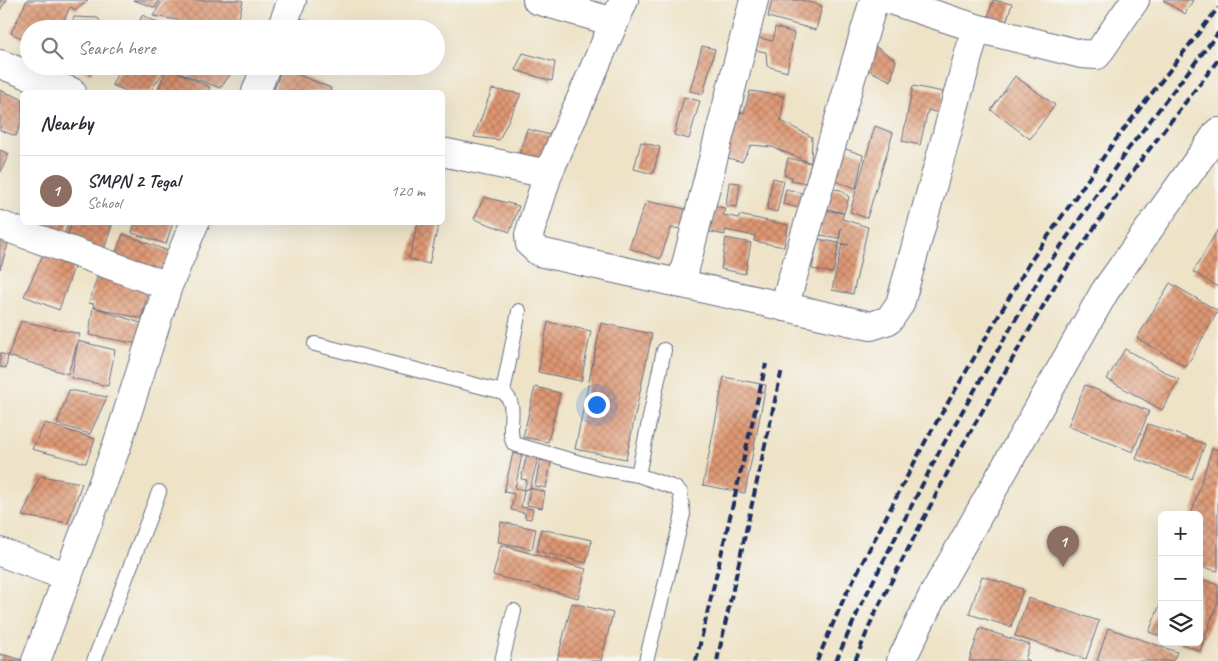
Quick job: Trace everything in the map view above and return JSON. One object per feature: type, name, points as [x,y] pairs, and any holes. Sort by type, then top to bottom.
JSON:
[{"type":"street","points":[[284,20],[292,0]]},
{"type":"street","points":[[537,0],[619,11],[548,174],[529,235],[530,244],[539,252],[871,326],[889,320],[900,304],[976,28]]},
{"type":"street","points":[[681,284],[754,0]]},
{"type":"street","points":[[784,306],[874,0]]},
{"type":"street","points":[[890,0],[976,28],[1081,54],[1097,55],[1135,0]]},
{"type":"street","points":[[0,64],[20,72]]},
{"type":"street","points":[[28,75],[67,90]]},
{"type":"street","points":[[257,90],[263,75]]},
{"type":"street","points":[[901,661],[932,597],[1105,291],[1218,132]]},
{"type":"street","points":[[445,153],[548,174]]},
{"type":"street","points":[[0,225],[168,286]]},
{"type":"street","points":[[36,661],[117,445],[168,286],[194,225]]},
{"type":"street","points":[[0,552],[68,578]]},
{"type":"lane","points":[[503,392],[518,310]]},
{"type":"lane","points":[[315,344],[503,392],[509,396],[512,409],[510,437],[514,444],[598,468],[638,475],[675,488],[680,492],[683,514],[646,661]]},
{"type":"lane","points":[[638,475],[664,350]]},
{"type":"lane","points":[[94,661],[159,492]]},
{"type":"lane","points":[[502,661],[514,611]]},
{"type":"building","points":[[0,0],[7,0],[0,10]]},
{"type":"building","points":[[27,0],[88,0],[76,10],[70,7],[64,20],[20,20],[20,38],[11,33]]},
{"type":"building","points":[[133,0],[159,0],[156,8]]},
{"type":"building","points":[[163,0],[243,1],[238,20],[177,20],[153,16]]},
{"type":"building","points":[[772,0],[801,0],[822,6],[816,30],[768,17]]},
{"type":"building","points":[[993,0],[1012,4],[1004,29],[986,25]]},
{"type":"building","points":[[1163,0],[1193,0],[1185,14]]},
{"type":"building","points":[[142,15],[152,20],[140,20]]},
{"type":"building","points":[[74,17],[98,18],[99,20],[73,20]]},
{"type":"building","points":[[775,27],[794,33],[787,72],[767,66],[766,52],[755,50],[758,38],[773,41]]},
{"type":"building","points":[[702,46],[715,49],[703,94],[690,91]]},
{"type":"building","points":[[876,47],[896,60],[891,81],[864,68]]},
{"type":"building","points":[[523,53],[555,62],[552,81],[515,70]]},
{"type":"building","points":[[117,75],[161,75],[151,90],[124,90],[112,85]]},
{"type":"building","points":[[164,75],[184,75],[210,87],[209,90],[158,90]]},
{"type":"building","points":[[186,75],[230,75],[220,88]]},
{"type":"building","points":[[279,75],[299,75],[331,88],[330,90],[274,90]]},
{"type":"building","points":[[1015,76],[1055,105],[1030,139],[991,110]]},
{"type":"building","points":[[913,86],[943,92],[939,113],[928,110],[920,145],[902,141]]},
{"type":"building","points":[[492,89],[521,94],[499,140],[474,137]]},
{"type":"building","points":[[0,90],[20,98],[20,125],[16,136],[0,130]]},
{"type":"building","points":[[750,91],[784,96],[781,121],[812,137],[811,163],[772,147],[751,145],[742,162],[722,156],[733,111],[744,113]]},
{"type":"building","points":[[684,97],[700,101],[689,139],[674,135]]},
{"type":"building","points":[[875,126],[893,133],[867,218],[850,212]]},
{"type":"building","points":[[527,129],[550,135],[541,166],[518,159]]},
{"type":"building","points":[[641,142],[660,147],[653,174],[634,169]]},
{"type":"building","points":[[840,147],[863,155],[856,188],[831,180]]},
{"type":"building","points":[[0,150],[9,154],[0,173]]},
{"type":"building","points":[[788,158],[811,163],[806,183],[791,180],[792,177],[784,175]]},
{"type":"building","points":[[773,178],[784,181],[777,212],[767,209]]},
{"type":"building","points":[[729,182],[740,183],[737,207],[726,206]]},
{"type":"building","points":[[824,188],[841,190],[849,197],[842,219],[868,227],[853,294],[832,290],[842,244],[849,245],[839,243],[841,228],[839,238],[820,235],[824,210],[843,213],[819,206]]},
{"type":"building","points":[[786,189],[802,193],[799,208],[783,204]]},
{"type":"building","points":[[484,197],[519,206],[510,232],[474,219]]},
{"type":"building","points":[[646,201],[691,210],[687,229],[671,228],[660,259],[629,248]]},
{"type":"building","points":[[712,206],[725,208],[723,215],[739,218],[739,215],[788,225],[784,247],[754,241],[755,236],[725,230],[725,235],[706,231]]},
{"type":"building","points":[[28,225],[68,225],[61,243]]},
{"type":"building","points":[[71,225],[112,225],[102,256],[65,244]]},
{"type":"building","points":[[134,225],[172,225],[166,244],[132,233]]},
{"type":"building","points":[[417,225],[438,225],[429,264],[409,259]]},
{"type":"building","points":[[1218,229],[1218,287],[1193,272]]},
{"type":"building","points":[[123,234],[171,252],[162,275],[114,257]]},
{"type":"building","points":[[0,235],[10,238],[0,269]]},
{"type":"building","points":[[726,238],[751,243],[745,274],[721,269]]},
{"type":"building","points":[[818,239],[839,243],[833,273],[812,269]]},
{"type":"building","points":[[43,255],[75,264],[59,310],[24,296]]},
{"type":"building","points":[[99,271],[149,287],[142,317],[139,318],[93,307],[94,304],[89,303]]},
{"type":"building","points":[[1170,283],[1218,311],[1186,367],[1137,338]]},
{"type":"building","points":[[93,307],[146,325],[139,344],[89,335]]},
{"type":"building","points":[[21,321],[80,334],[68,374],[8,356]]},
{"type":"building","points":[[548,322],[591,331],[581,381],[538,372]]},
{"type":"building","points":[[601,323],[652,334],[626,459],[575,449]]},
{"type":"building","points":[[78,341],[115,350],[108,386],[71,378]]},
{"type":"building","points":[[1125,349],[1179,380],[1162,410],[1107,379]]},
{"type":"building","points":[[0,353],[8,356],[6,368],[0,367]]},
{"type":"building","points":[[724,377],[766,385],[745,493],[703,485]]},
{"type":"building","points":[[1085,385],[1149,411],[1133,452],[1068,426]]},
{"type":"building","points":[[535,387],[560,393],[548,442],[523,437]]},
{"type":"building","points":[[69,390],[107,397],[90,434],[57,424]]},
{"type":"building","points":[[45,423],[95,439],[86,463],[32,449]]},
{"type":"building","points":[[1148,424],[1205,444],[1192,479],[1136,459]]},
{"type":"building","points":[[1212,448],[1218,450],[1218,571],[1203,567],[1203,511],[1192,511]]},
{"type":"building","points":[[513,453],[522,455],[515,488],[524,490],[521,507],[533,509],[531,519],[525,518],[525,513],[511,510],[514,494],[504,492]]},
{"type":"building","points":[[527,454],[538,458],[530,488],[524,490],[527,480],[521,479]]},
{"type":"building","points":[[540,460],[551,462],[546,488],[535,486]]},
{"type":"building","points":[[40,476],[82,483],[68,523],[22,516]]},
{"type":"building","points":[[530,488],[545,492],[542,508],[527,505]]},
{"type":"building","points":[[501,522],[536,529],[532,549],[498,542]]},
{"type":"building","points":[[541,529],[592,540],[586,563],[537,551]]},
{"type":"building","points":[[501,545],[586,569],[578,598],[493,575]]},
{"type":"building","points":[[982,576],[1023,589],[1011,627],[969,614]]},
{"type":"building","points":[[1203,579],[1218,585],[1218,601],[1203,643]]},
{"type":"building","points":[[1028,598],[1099,621],[1086,659],[1015,636]]},
{"type":"building","points":[[572,603],[613,613],[601,661],[557,661]]},
{"type":"building","points":[[1158,609],[1158,635],[1149,632]]},
{"type":"building","points":[[980,628],[1030,645],[1025,659],[1030,661],[969,661]]},
{"type":"building","points":[[1108,628],[1177,652],[1173,661],[1097,661]]},
{"type":"building","points":[[1187,646],[1202,646],[1200,651]]},
{"type":"building","points":[[0,654],[23,660],[23,661],[0,661]]},
{"type":"railway","points":[[817,661],[844,598],[925,442],[1030,262],[1114,142],[1218,8]]},
{"type":"railway","points":[[836,661],[860,607],[940,450],[1043,272],[1126,152],[1218,33]]},
{"type":"railway","points":[[855,661],[874,615],[954,460],[1057,282],[1138,164],[1218,60]]},
{"type":"railway","points":[[696,661],[766,364]]},
{"type":"railway","points":[[717,661],[782,369]]},
{"type":"place","name":"SMPN 2 Tegal","points":[[1063,567]]}]
